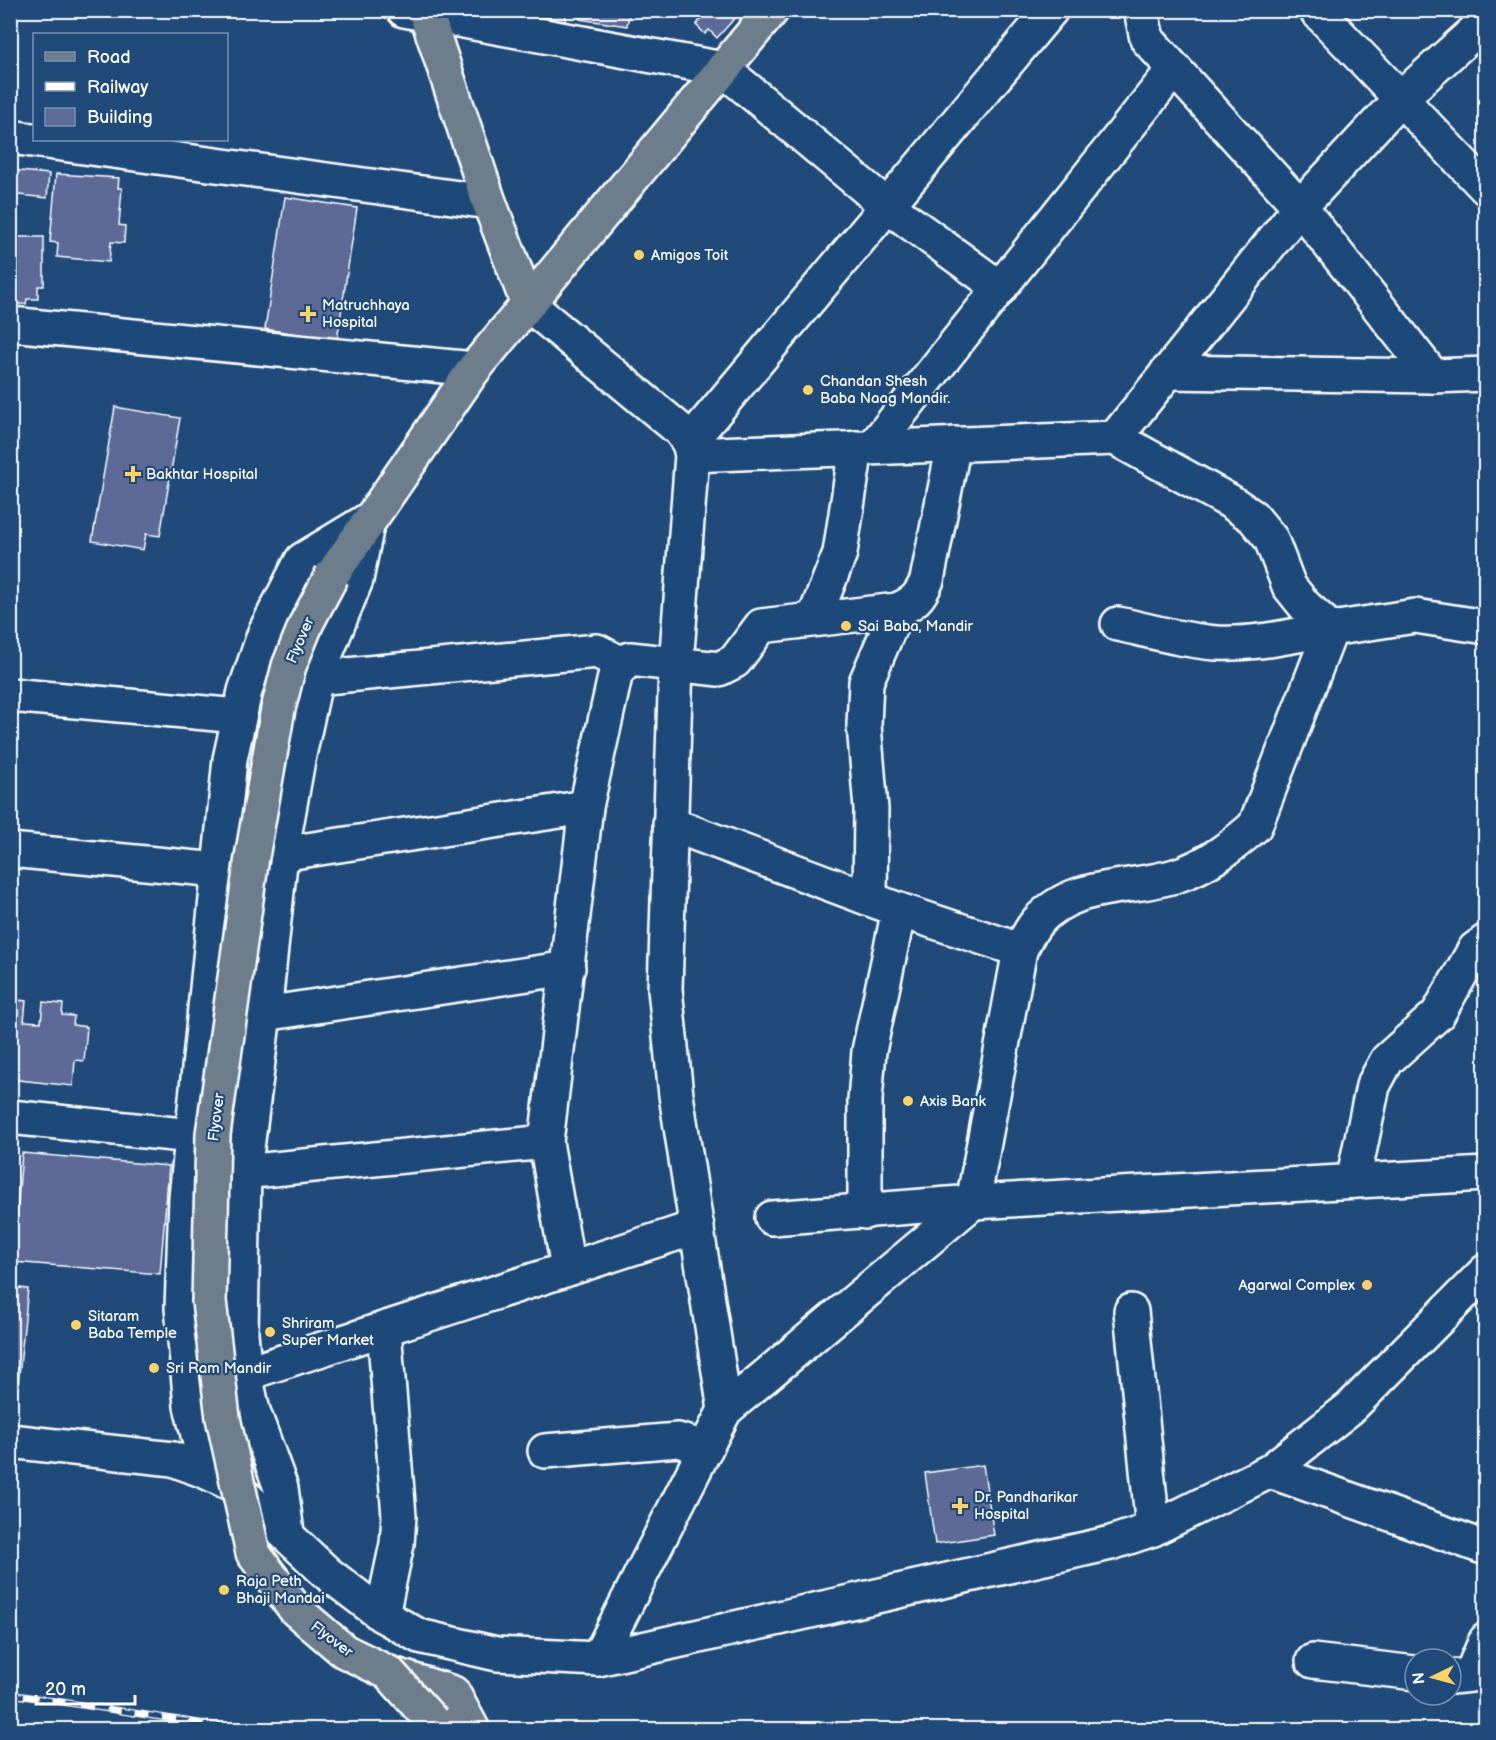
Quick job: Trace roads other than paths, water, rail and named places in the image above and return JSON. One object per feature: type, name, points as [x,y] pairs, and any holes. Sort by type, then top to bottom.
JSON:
[{"type":"main road","name":"Flyover","points":[[473,1729],[453,1693],[389,1673],[344,1651],[296,1610],[253,1553],[223,1418],[209,1301],[213,1134],[252,857],[278,709],[289,666],[307,622],[332,575],[474,369],[772,10]]},
{"type":"main road","points":[[418,12],[528,304]]},
{"type":"main road","name":"Flyover","points":[[389,1673],[433,1722],[433,1730]]},
{"type":"street","points":[[691,449],[886,204],[1051,10]]},
{"type":"street","points":[[1141,10],[1147,39],[1300,207],[1433,376]]},
{"type":"street","points":[[1316,10],[1485,188]]},
{"type":"street","points":[[418,12],[723,69],[886,204],[1000,288]]},
{"type":"street","points":[[1115,438],[1300,207],[1401,98],[1485,21]]},
{"type":"street","points":[[814,619],[840,553],[865,447],[1000,288],[1174,69]]},
{"type":"street","points":[[10,137],[33,140]]},
{"type":"street","points":[[39,141],[489,202]]},
{"type":"street","points":[[528,304],[680,430],[691,449],[676,665],[665,988],[676,1095],[725,1410]]},
{"type":"street","points":[[10,324],[474,369]]},
{"type":"street","points":[[1167,372],[1433,376],[1485,374]]},
{"type":"street","points":[[691,449],[865,447],[1115,438],[1231,502],[1253,517],[1271,539],[1289,586],[1305,606],[1331,629]]},
{"type":"street","points":[[568,1268],[546,1142],[586,807],[616,672],[630,659],[719,669],[728,666],[761,626],[897,610],[913,603],[921,594],[927,580],[954,444]]},
{"type":"street","points":[[287,1533],[280,1488],[253,1411],[245,1374],[241,1333],[244,1172],[281,854],[316,678],[356,580],[368,520]]},
{"type":"street","points":[[207,1472],[191,1406],[182,1308],[186,1198],[230,759],[238,716],[265,632],[302,560],[368,520]]},
{"type":"street","points":[[865,1212],[865,1100],[885,904],[871,809],[864,725],[866,682],[897,610]]},
{"type":"street","points":[[1118,624],[1181,638],[1217,643],[1250,642],[1415,616],[1485,627]]},
{"type":"street","points":[[598,1659],[725,1410],[973,1202],[1020,950],[1037,922],[1074,895],[1177,875],[1206,863],[1230,848],[1255,826],[1331,629]]},
{"type":"street","points":[[316,678],[597,651],[622,664]]},
{"type":"street","points":[[10,695],[238,716]]},
{"type":"street","points":[[281,854],[586,807]]},
{"type":"street","points":[[670,824],[885,904],[1020,950]]},
{"type":"street","points":[[10,850],[218,870]]},
{"type":"street","points":[[1353,1181],[1373,1086],[1387,1060],[1438,1014],[1475,949],[1485,941]]},
{"type":"street","points":[[264,1014],[568,968]]},
{"type":"street","points":[[10,1117],[192,1136]]},
{"type":"street","points":[[244,1172],[546,1142]]},
{"type":"street","points":[[772,1218],[973,1202],[1485,1174]]},
{"type":"street","points":[[245,1374],[697,1227]]},
{"type":"street","points":[[10,1441],[173,1459],[207,1472],[232,1484],[287,1533],[327,1573],[382,1615],[419,1636],[482,1652],[598,1659],[1111,1543],[1152,1529],[1270,1471],[1350,1408],[1485,1271]]},
{"type":"street","points":[[1131,1311],[1152,1529]]},
{"type":"street","points":[[382,1615],[397,1544],[399,1516],[384,1329]]},
{"type":"street","points":[[545,1451],[678,1440],[706,1448]]},
{"type":"street","points":[[1270,1471],[1485,1548]]},
{"type":"street","points":[[1463,1676],[1471,1675],[1485,1640]]},
{"type":"street","points":[[1313,1661],[1403,1672]]},
{"type":"railway","points":[[10,1694],[245,1730]]},
{"type":"place","name":"Amigos Toit","points":[[639,255]]},
{"type":"place","name":"Matruchhaya Hospital","points":[[308,314]]},
{"type":"place","name":"Chandan Shesh Baba Naag Mandir.","points":[[808,390]]},
{"type":"place","name":"Bakhtar Hospital","points":[[133,474]]},
{"type":"place","name":"Sai Baba, Mandir","points":[[846,626]]},
{"type":"place","name":"Axis Bank","points":[[908,1101]]},
{"type":"place","name":"Agarwal Complex","points":[[1367,1285]]},
{"type":"place","name":"Sitaram Baba Temple","points":[[76,1325]]},
{"type":"place","name":"Shriram Super Market","points":[[270,1332]]},
{"type":"place","name":"Sri Ram Mandir","points":[[154,1368]]},
{"type":"place","name":"Dr. Pandharikar Hospital","points":[[960,1506]]},
{"type":"place","name":"Raja Peth Bhaji Mandai","points":[[224,1590]]}]
